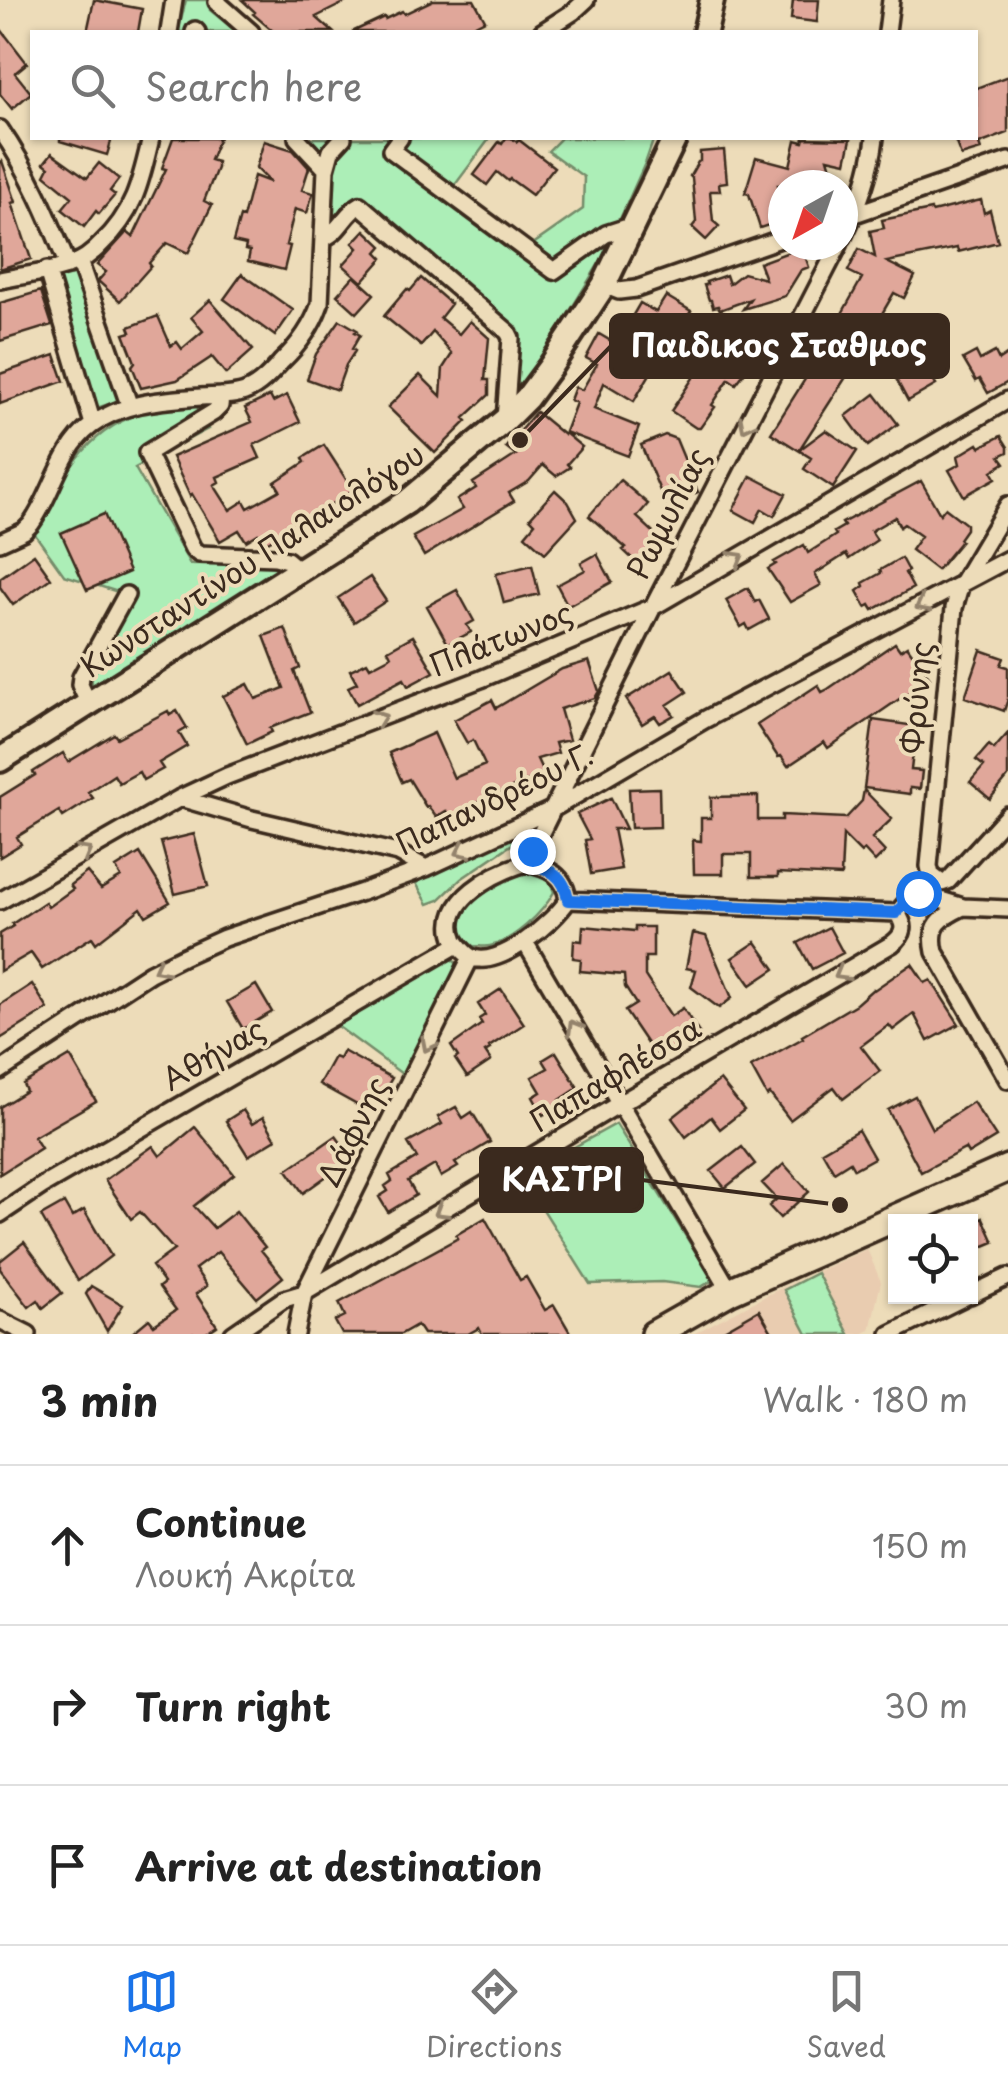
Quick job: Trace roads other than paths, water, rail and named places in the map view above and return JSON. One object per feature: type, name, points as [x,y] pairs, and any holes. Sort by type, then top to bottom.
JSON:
[{"type":"main road","points":[[654,1334],[730,1292],[1008,1168]]},
{"type":"street","points":[[170,30],[174,0]]},
{"type":"street","points":[[218,0],[249,30]]},
{"type":"street","points":[[545,30],[586,0]]},
{"type":"street","points":[[705,30],[712,0]]},
{"type":"street","points":[[886,30],[890,0]]},
{"type":"street","points":[[0,128],[26,170],[73,264],[130,407]]},
{"type":"street","points":[[0,280],[73,264],[92,254],[129,212],[151,140]]},
{"type":"street","points":[[299,140],[326,169]]},
{"type":"street","points":[[0,542],[31,524],[72,448],[93,424],[130,407],[159,401],[243,393],[256,386],[294,349],[320,304],[326,169],[332,151],[342,140]]},
{"type":"street","points":[[398,140],[391,150],[554,271],[606,234],[634,225]]},
{"type":"street","name":"Κωνσταντίνου Παλαιολόγου","points":[[0,760],[407,502],[505,420],[550,367],[604,285],[674,140]]},
{"type":"street","points":[[858,198],[869,176],[875,140]]},
{"type":"street","points":[[858,213],[1008,160]]},
{"type":"street","points":[[324,238],[360,204],[508,332],[511,338],[505,420]]},
{"type":"street","points":[[604,285],[619,291],[636,290],[768,243]]},
{"type":"street","name":"Ρωμυλίας","points":[[526,863],[831,260]]},
{"type":"street","points":[[47,270],[93,424]]},
{"type":"street","points":[[221,396],[220,406],[214,412],[146,453],[193,550],[200,554],[274,557],[287,560],[300,570]]},
{"type":"street","name":"Πλάτωνος","points":[[0,901],[180,798],[227,776],[481,679],[653,606],[1008,400]]},
{"type":"street","name":"Φρύνης","points":[[935,888],[929,866],[954,608],[961,584],[1008,504]]},
{"type":"street","name":"Παπανδρέου Γ.","points":[[0,1071],[134,983],[182,957],[224,938],[426,868],[551,810],[706,719],[1008,559]]},
{"type":"street","points":[[89,704],[80,685],[81,678],[126,596]]},
{"type":"street","points":[[180,798],[252,820],[398,853],[426,868]]},
{"type":"street","points":[[896,913],[912,896],[935,888],[960,871],[1008,815]]},
{"type":"street","points":[[526,863],[543,866],[558,875],[568,900],[546,926],[525,942],[486,959],[472,958],[457,944],[450,926],[455,908],[470,892],[507,868],[526,863]]},
{"type":"street","points":[[935,888],[964,907]]},
{"type":"street","points":[[568,900],[896,913],[904,929],[933,936]]},
{"type":"street","points":[[1008,909],[964,907],[942,918],[933,936],[935,952],[1008,1080]]},
{"type":"street","name":"Παπαφλέσσα","points":[[233,1334],[284,1300],[304,1293],[892,944],[904,929]]},
{"type":"street","points":[[525,942],[730,1292]]},
{"type":"street","name":"Αθήνας","points":[[0,1214],[457,944]]},
{"type":"street","name":"Δάφνης","points":[[296,1334],[304,1293],[472,958]]},
{"type":"street","points":[[978,1291],[1008,1276]]},
{"type":"street","points":[[890,1334],[952,1304]]},
{"type":"street","points":[[0,1320],[28,1334]]},
{"type":"place","name":"Παιδικος Σταθμος","points":[[520,440]]},
{"type":"place","name":"ΚΑΣΤΡΙ","points":[[840,1205]]}]
